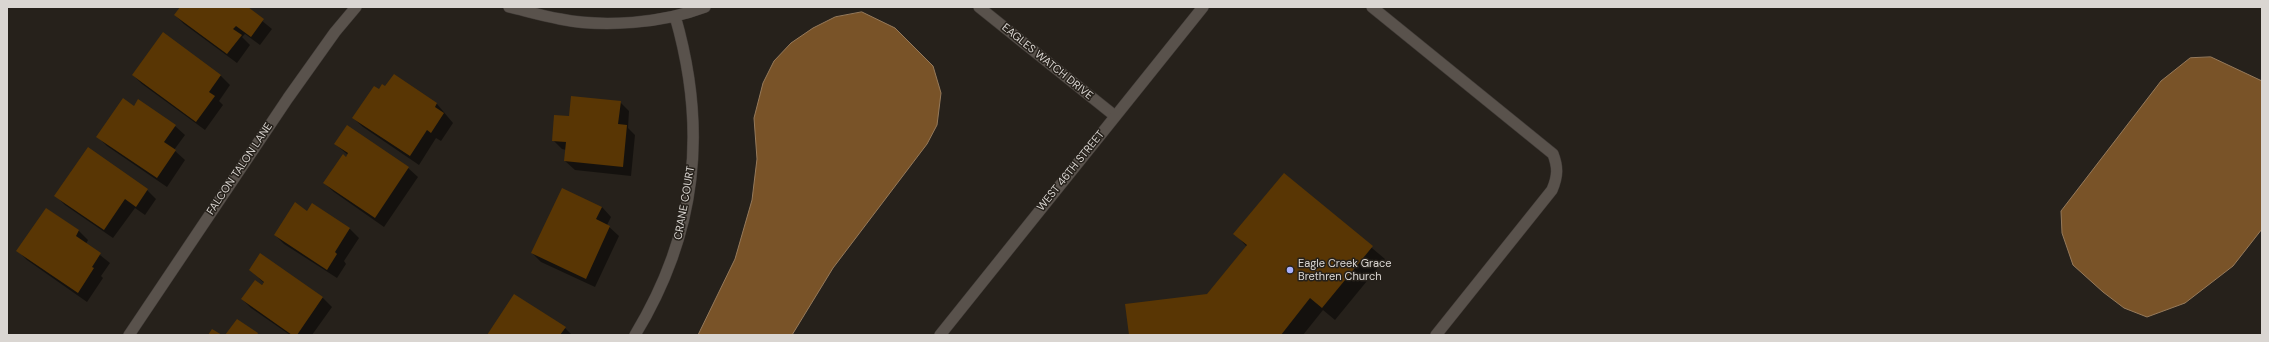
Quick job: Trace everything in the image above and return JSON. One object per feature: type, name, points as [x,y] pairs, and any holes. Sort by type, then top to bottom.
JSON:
[{"type":"street","name":"FALCON TALON LANE","points":[[129,335],[288,98],[335,32],[356,7]]},
{"type":"street","points":[[509,7],[560,20],[589,23],[632,22],[675,16],[704,7]]},
{"type":"street","name":"EAGLES WATCH DRIVE","points":[[979,7],[1115,116]]},
{"type":"street","name":"WEST 46TH STREET","points":[[940,335],[1203,7]]},
{"type":"street","points":[[1372,7],[1553,154],[1558,165],[1557,178],[1552,190],[1436,335]]},
{"type":"street","name":"CRANE COURT","points":[[635,335],[655,302],[677,248],[692,176],[693,117],[691,87],[675,16]]},
{"type":"shaded area","points":[[862,12],[895,28],[933,66],[941,93],[937,125],[927,144],[833,268],[792,335],[698,335],[735,259],[752,200],[757,159],[754,118],[763,83],[774,61],[791,43],[813,28],[835,17]]},
{"type":"shaded area","points":[[2211,57],[2262,81],[2262,229],[2233,266],[2185,303],[2147,317],[2124,308],[2103,292],[2073,265],[2062,233],[2061,211],[2161,81],[2190,58]]},
{"type":"building","points":[[180,7],[248,7],[264,19],[251,37],[236,26],[233,29],[242,35],[227,54],[174,15]]},
{"type":"building","points":[[163,32],[221,75],[209,92],[215,96],[196,122],[132,75]]},
{"type":"building","points":[[394,74],[437,103],[435,107],[444,113],[431,133],[427,130],[410,156],[352,118],[374,86],[379,89],[382,84],[385,86]]},
{"type":"building","points":[[571,96],[621,101],[618,124],[627,125],[623,167],[564,161],[566,142],[552,141],[554,115],[569,116]]},
{"type":"building","points":[[123,98],[134,106],[138,99],[176,125],[164,142],[176,150],[157,178],[96,137]]},
{"type":"building","points":[[347,125],[409,167],[375,218],[323,183],[343,154],[346,157],[348,153],[334,144]]},
{"type":"building","points":[[88,147],[148,189],[136,207],[125,199],[104,230],[54,196]]},
{"type":"building","name":"Eagle Creek Grace Brethren Church","points":[[1284,173],[1373,246],[1322,308],[1310,298],[1281,335],[1129,335],[1125,304],[1207,294],[1247,245],[1233,234]]},
{"type":"building","points":[[562,188],[602,207],[596,219],[610,226],[586,279],[531,253]]},
{"type":"building","points":[[295,202],[307,211],[312,203],[350,228],[335,252],[337,254],[327,270],[274,235]]},
{"type":"building","points":[[46,208],[79,230],[76,236],[101,253],[92,267],[94,268],[78,293],[16,251]]},
{"type":"building","points":[[260,253],[323,297],[297,335],[292,335],[241,299],[255,280],[262,285],[264,282],[249,270]]},
{"type":"building","points":[[514,294],[566,327],[560,335],[487,335]]},
{"type":"building","points":[[237,319],[258,333],[257,335],[225,335]]},
{"type":"building","points":[[212,329],[222,335],[208,335]]},
{"type":"place","name":"Eagle Creek Grace Brethren Church","points":[[1290,270]]}]
